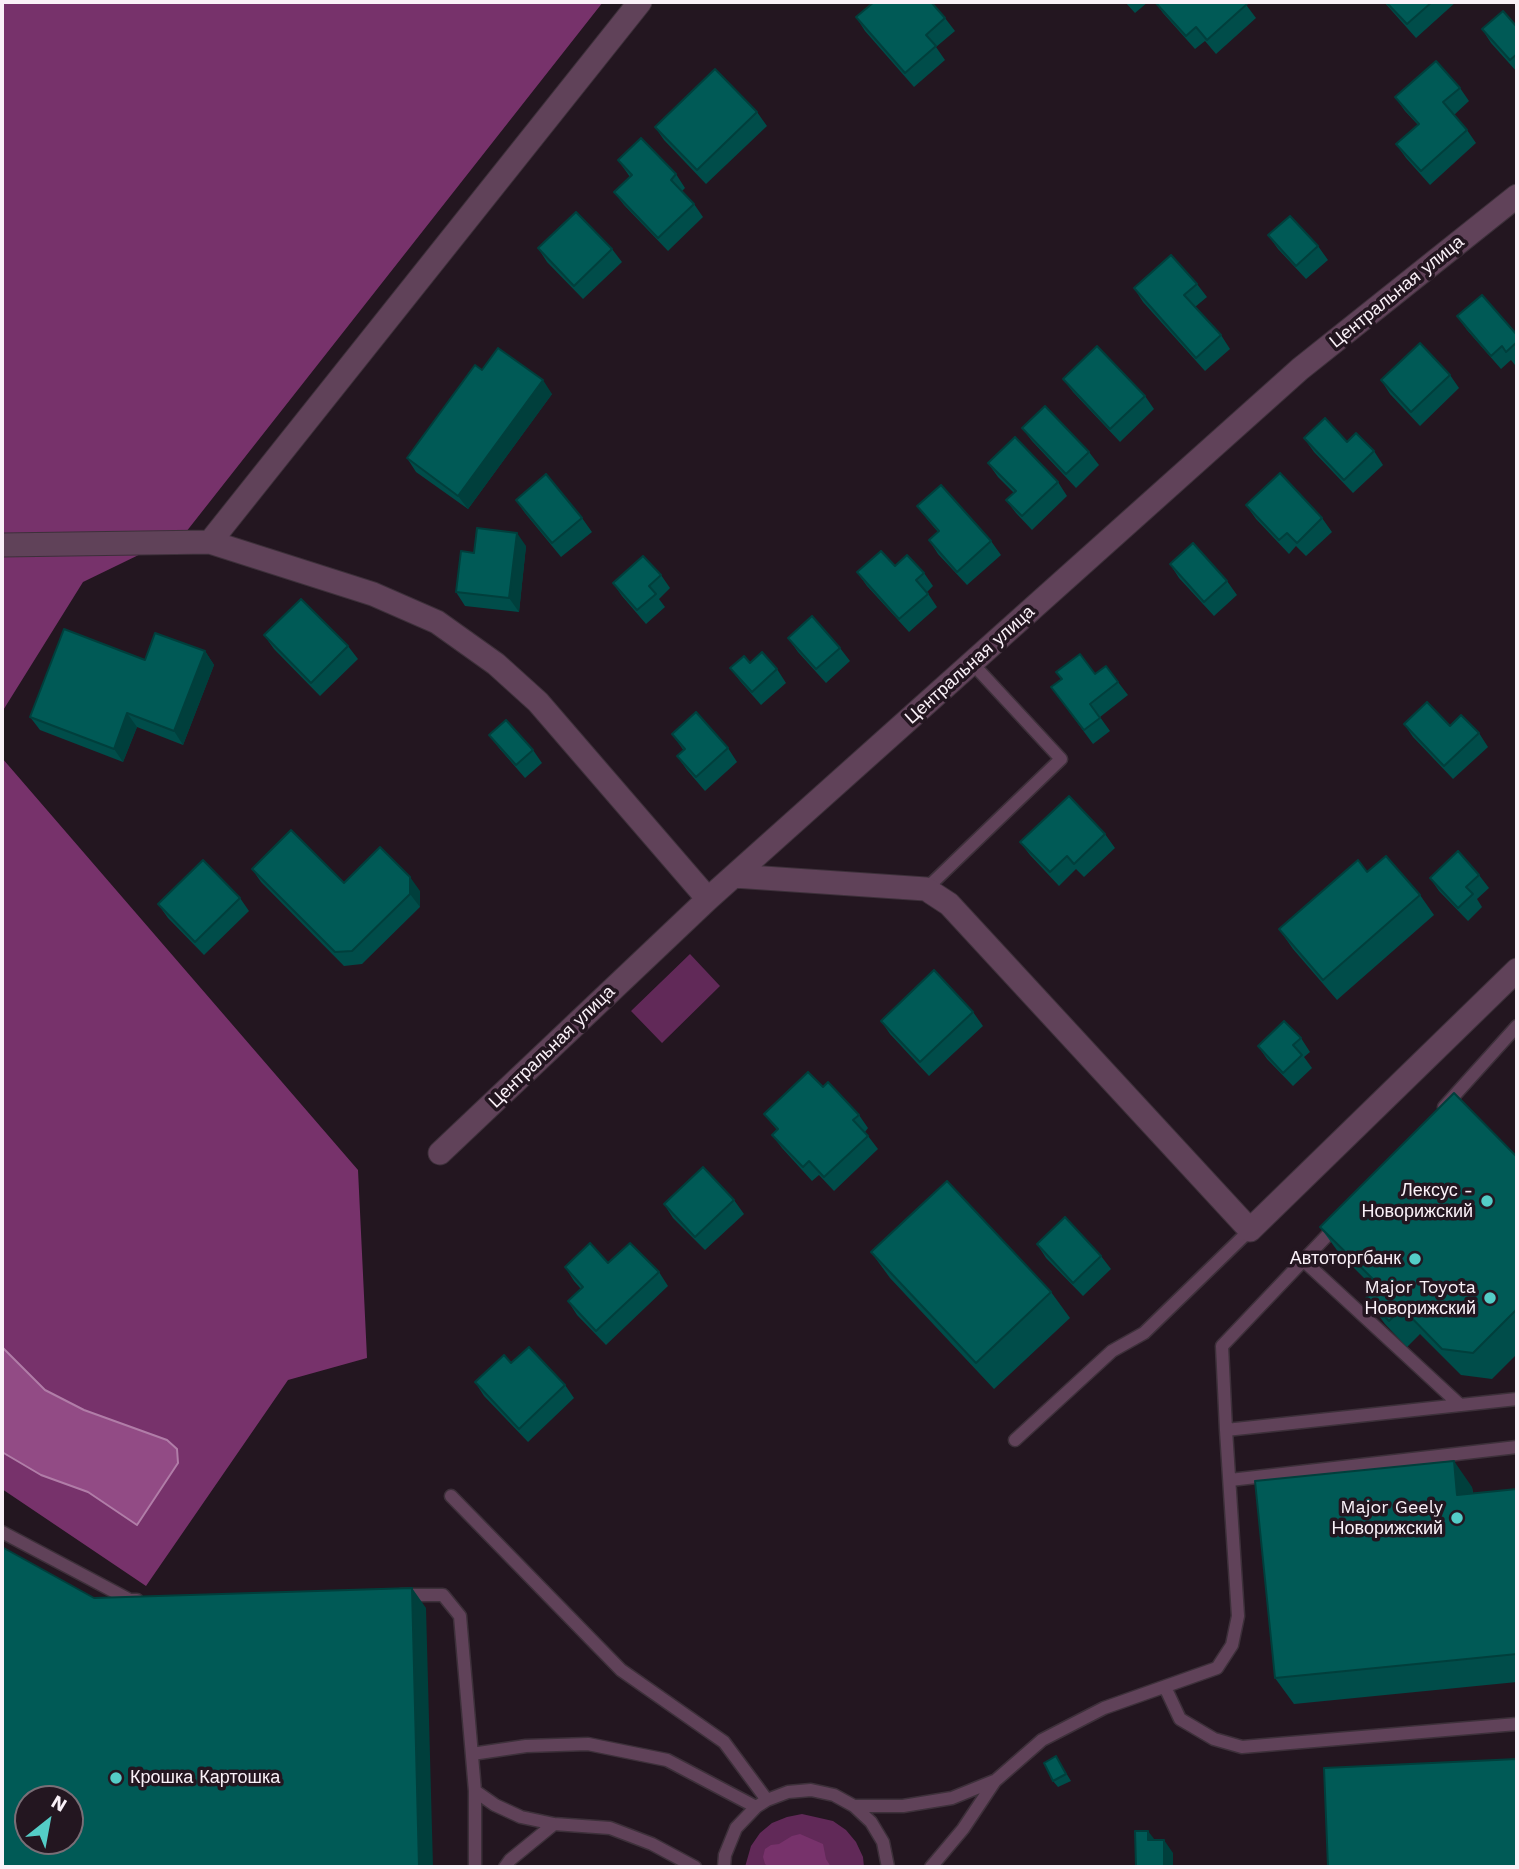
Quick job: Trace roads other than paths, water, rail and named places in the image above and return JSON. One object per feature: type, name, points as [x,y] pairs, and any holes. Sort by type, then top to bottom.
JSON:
[{"type":"street","points":[[210,542],[640,2]]},
{"type":"street","name":"Центральная улица","points":[[440,1153],[708,899],[1300,369],[1517,195]]},
{"type":"street","points":[[2,545],[210,542],[373,594],[437,622],[496,664],[538,702],[708,899]]},
{"type":"street","points":[[734,876],[926,889],[949,904],[1250,1230],[1517,970]]},
{"type":"lane","points":[[926,889],[1061,759],[972,663]]},
{"type":"lane","points":[[1434,1118],[1517,1026]]},
{"type":"lane","points":[[931,1867],[963,1829],[995,1781],[1042,1740],[1104,1708],[1217,1668],[1232,1645],[1238,1616],[1222,1346],[1350,1210]]},
{"type":"lane","points":[[1015,1440],[1112,1351],[1144,1333],[1250,1230]]},
{"type":"lane","points":[[1304,1261],[1460,1405]]},
{"type":"lane","points":[[1226,1430],[1517,1399]]},
{"type":"lane","points":[[1230,1480],[1517,1447]]},
{"type":"lane","points":[[451,1496],[621,1670],[724,1742],[761,1803]]},
{"type":"lane","points":[[2,1532],[130,1600],[144,1600]]},
{"type":"lane","points":[[388,1595],[443,1595],[460,1616],[475,1791],[475,1867]]},
{"type":"lane","points":[[1165,1688],[1180,1719],[1214,1739],[1242,1747],[1517,1724]]},
{"type":"lane","points":[[472,1754],[526,1746],[588,1744],[667,1760],[761,1803]]},
{"type":"lane","points":[[855,1806],[904,1806],[953,1798],[995,1781]]},
{"type":"lane","points":[[724,1867],[725,1855],[736,1828],[761,1803],[788,1792],[811,1790],[834,1795],[855,1806],[871,1822],[883,1842],[888,1867]]},
{"type":"lane","points":[[475,1791],[495,1805],[521,1817],[554,1824],[610,1828],[652,1844],[695,1867]]},
{"type":"lane","points":[[505,1867],[554,1824]]},
{"type":"place","name":"Лексус - Новорижский","points":[[1487,1201]]},
{"type":"place","name":"Автоторгбанк","points":[[1415,1259]]},
{"type":"place","name":"Major Toyota Новорижский","points":[[1490,1298]]},
{"type":"place","name":"Major Geely Новорижский","points":[[1457,1518]]},
{"type":"place","name":"Крошка Картошка","points":[[116,1778]]}]
